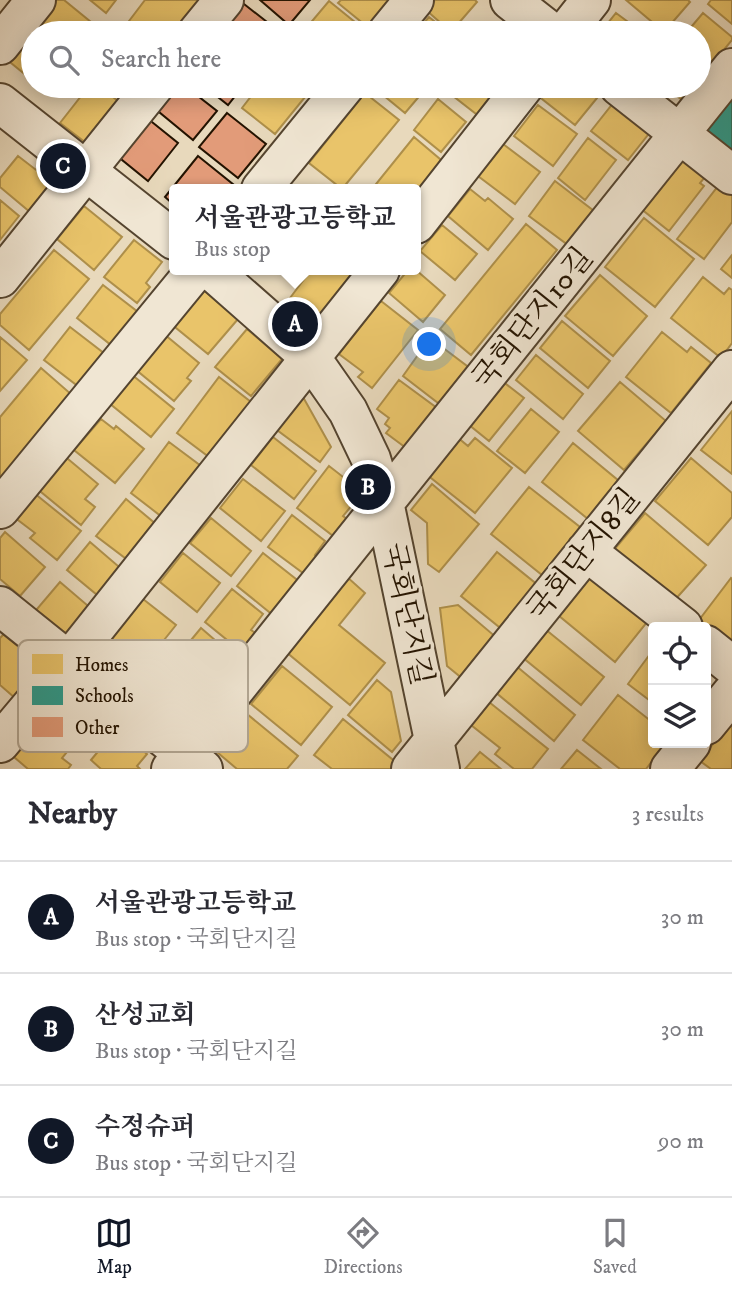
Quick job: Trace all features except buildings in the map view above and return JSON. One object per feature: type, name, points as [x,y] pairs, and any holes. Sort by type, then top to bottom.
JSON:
[{"type":"street","points":[[0,45],[36,0]]},
{"type":"street","points":[[207,21],[224,0]]},
{"type":"street","points":[[397,21],[414,0]]},
{"type":"street","points":[[510,0],[537,21]]},
{"type":"street","points":[[574,21],[591,0]]},
{"type":"street","name":"국회단지10길","points":[[711,95],[732,68]]},
{"type":"street","points":[[0,278],[145,98]]},
{"type":"street","points":[[265,184],[335,98]]},
{"type":"street","points":[[421,218],[515,98]]},
{"type":"street","points":[[634,98],[732,174]]},
{"type":"street","name":"국회단지10길","points":[[248,682],[384,502],[708,98]]},
{"type":"street","points":[[0,103],[169,236]]},
{"type":"street","points":[[0,509],[192,275]]},
{"type":"street","name":"국회단지길","points":[[217,275],[311,358],[348,411],[371,459],[384,502],[437,754]]},
{"type":"street","points":[[86,640],[376,275]]},
{"type":"street","name":"국회단지8길","points":[[411,769],[437,754],[586,551],[732,370]]},
{"type":"street","points":[[586,551],[677,622]]},
{"type":"street","points":[[0,606],[43,640]]},
{"type":"street","points":[[711,649],[732,666]]},
{"type":"street","points":[[711,719],[732,693]]},
{"type":"street","points":[[0,743],[18,722]]},
{"type":"street","points":[[670,769],[687,748]]},
{"type":"street","points":[[172,752],[186,764]]},
{"type":"place","name":"수정슈퍼","points":[[63,166]]},
{"type":"place","name":"서울관광고등학교","points":[[295,324]]},
{"type":"place","name":"산성교회","points":[[368,487]]}]
